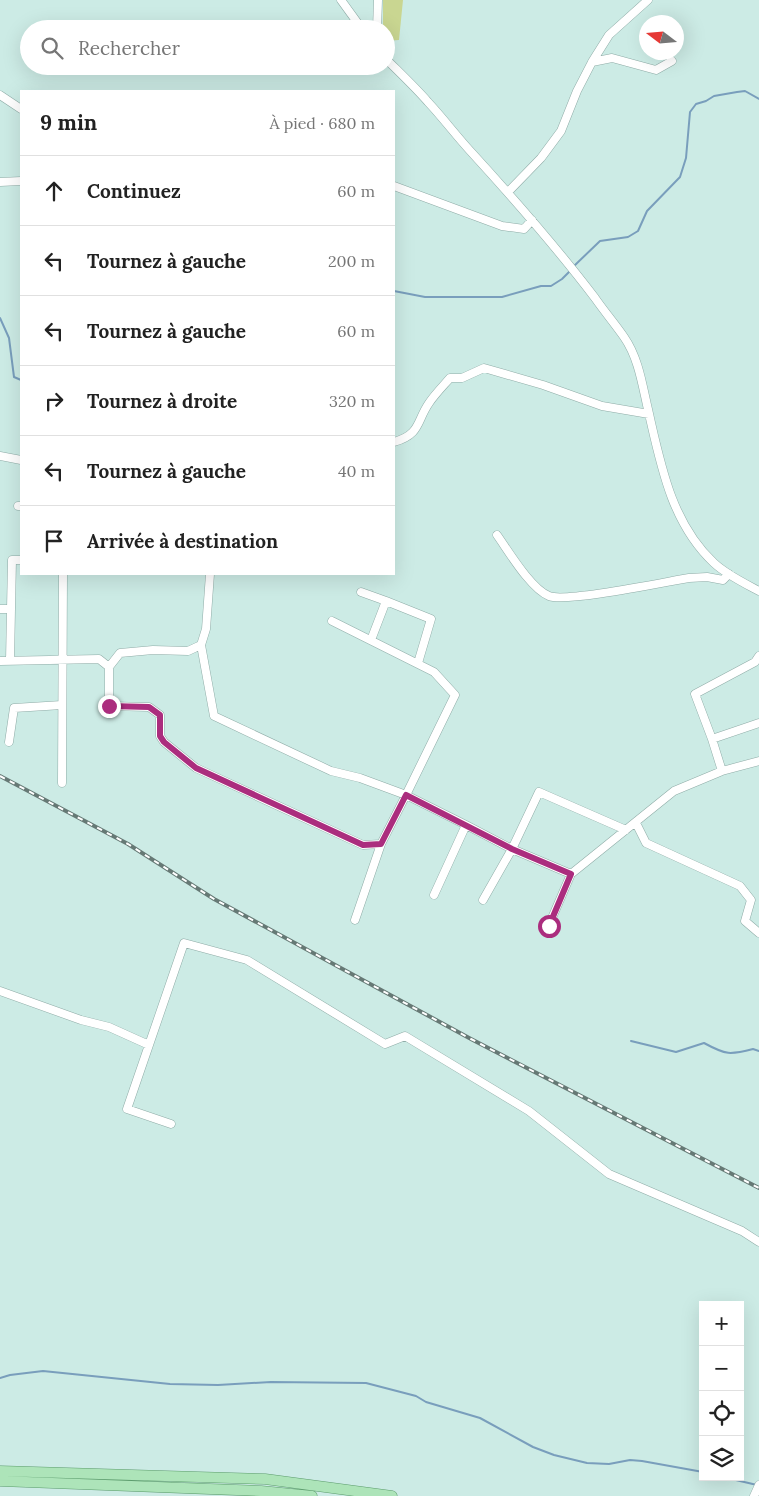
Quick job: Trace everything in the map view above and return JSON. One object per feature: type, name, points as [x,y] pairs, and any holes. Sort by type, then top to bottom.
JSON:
[{"type":"main road","points":[[0,1471],[266,1479],[392,1496]]},
{"type":"main road","points":[[0,1481],[312,1496]]},
{"type":"street","points":[[341,0],[355,20]]},
{"type":"street","points":[[377,20],[378,0]]},
{"type":"street","points":[[508,192],[541,158],[561,131],[592,62],[609,35],[648,0]]},
{"type":"street","points":[[592,62],[612,58],[656,70],[672,61]]},
{"type":"street","points":[[395,68],[429,102],[532,220],[575,272],[625,339],[634,358],[670,494],[680,516],[714,563],[759,591]]},
{"type":"street","points":[[0,96],[20,108]]},
{"type":"street","points":[[0,182],[20,182]]},
{"type":"street","points":[[395,186],[502,226],[524,229],[532,220]]},
{"type":"street","points":[[395,442],[406,438],[415,430],[429,403],[450,378],[462,378],[484,368],[543,385],[602,406],[649,414]]},
{"type":"street","points":[[0,456],[20,460]]},
{"type":"street","points":[[497,536],[536,588],[550,597],[572,598],[706,576],[723,580],[729,574]]},
{"type":"street","points":[[10,661],[12,560],[20,560]]},
{"type":"street","points":[[62,784],[63,575]]},
{"type":"street","points":[[210,575],[206,629],[201,645],[214,716],[331,771],[360,778],[406,795],[512,849],[571,874]]},
{"type":"street","points":[[361,592],[431,619],[418,663]]},
{"type":"street","points":[[371,640],[386,601]]},
{"type":"street","points":[[0,608],[11,609]]},
{"type":"street","points":[[332,621],[434,672],[455,695],[381,844],[355,920]]},
{"type":"street","points":[[201,645],[188,651],[153,650],[120,653],[109,668],[109,706],[149,707],[160,715],[160,736],[164,742],[196,768],[363,845],[381,844]]},
{"type":"street","points":[[722,771],[695,694],[755,662],[759,656]]},
{"type":"street","points":[[0,661],[98,659],[109,668]]},
{"type":"street","points":[[9,742],[14,708],[62,705]]},
{"type":"street","points":[[712,739],[759,723]]},
{"type":"street","points":[[549,926],[571,874],[674,791],[722,771],[759,761]]},
{"type":"street","points":[[484,900],[512,849],[539,792],[626,830]]},
{"type":"street","points":[[636,823],[646,843],[740,886],[751,900],[745,921],[759,932]]},
{"type":"street","points":[[434,895],[466,825]]},
{"type":"street","points":[[171,1124],[127,1109],[184,943],[248,960],[385,1044],[405,1036],[529,1110],[608,1174],[742,1231],[759,1242]]},
{"type":"street","points":[[0,991],[81,1020],[109,1027],[149,1045]]},
{"type":"street","points":[[754,1496],[759,1485]]},
{"type":"green space","points":[[383,0],[403,0],[399,40],[395,40],[395,20],[383,20]]},
{"type":"waterway","points":[[574,266],[600,241],[628,237],[638,231],[647,211],[680,177],[686,158],[690,112],[696,104],[714,96],[745,91],[759,99]]},
{"type":"waterway","points":[[395,291],[425,297],[502,297],[541,286],[551,286],[571,270]]},
{"type":"waterway","points":[[0,318],[9,338],[14,377],[20,380]]},
{"type":"waterway","points":[[631,1041],[676,1052],[704,1043],[728,1053],[753,1049],[759,1051]]},
{"type":"waterway","points":[[0,1378],[43,1371],[170,1384],[366,1383],[416,1396],[426,1402],[480,1418],[533,1447],[554,1455],[587,1463],[609,1464],[630,1460],[699,1471]]},
{"type":"waterway","points":[[740,1481],[757,1485]]},
{"type":"railway","points":[[0,776],[128,844],[214,899],[471,1039],[759,1188]]},
{"type":"route","points":[[109,706],[149,707],[160,715],[160,736],[164,742],[196,768],[261,800],[363,845],[381,844],[406,795],[512,849],[571,874],[549,926]]}]
